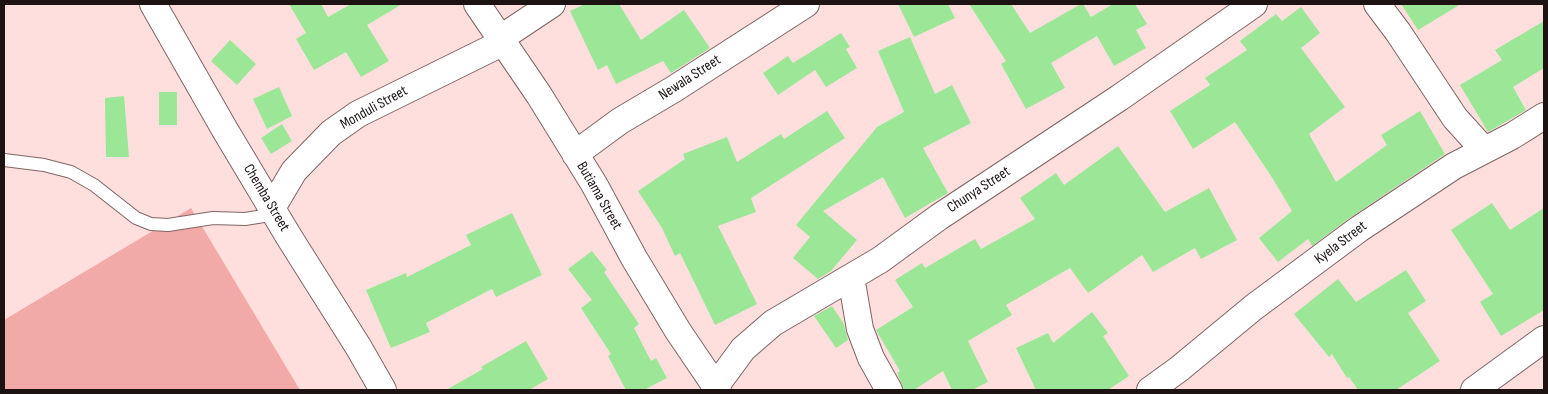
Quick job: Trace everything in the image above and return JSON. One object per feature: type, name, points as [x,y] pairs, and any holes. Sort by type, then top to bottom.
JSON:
[{"type":"street","name":"Chemba Street","points":[[153,4],[274,211],[383,390]]},
{"type":"street","name":"Butiama Street","points":[[477,4],[594,184],[639,266],[716,389]]},
{"type":"street","name":"Monduli Street","points":[[274,211],[294,171],[331,133],[358,114],[502,40],[552,4]]},
{"type":"street","name":"Newala Street","points":[[575,154],[620,121],[674,89],[806,4]]},
{"type":"street","name":"Chunya Street","points":[[716,389],[744,349],[774,323],[880,260],[939,216],[1119,98],[1254,4]]},
{"type":"street","points":[[1377,4],[1398,32],[1455,118],[1484,150]]},
{"type":"street","name":"Kyela Street","points":[[1150,390],[1179,369],[1254,307],[1358,229],[1456,165],[1512,136],[1544,116]]},
{"type":"street","points":[[1455,118],[1456,165]]},
{"type":"street","points":[[851,277],[860,329],[871,358],[889,390]]},
{"type":"street","points":[[1474,390],[1544,339]]},
{"type":"lane","points":[[4,160],[44,165],[71,172],[94,185],[136,218],[151,224],[168,224],[213,218],[245,219],[274,211]]},
{"type":"shaded area","points":[[191,208],[300,390],[4,390],[4,320]]},
{"type":"building","points":[[289,4],[321,4],[328,17],[351,4],[402,4],[367,25],[389,61],[361,77],[346,52],[314,70],[296,39],[306,33]]},
{"type":"building","points":[[585,4],[619,4],[641,40],[684,10],[710,48],[671,73],[663,61],[616,84],[607,65],[598,70],[570,11]]},
{"type":"building","points":[[898,4],[948,4],[955,18],[914,37]]},
{"type":"building","points":[[969,4],[1011,4],[1030,33],[1081,4],[1083,4],[1091,17],[1113,4],[1135,4],[1147,24],[1136,30],[1146,48],[1114,66],[1097,36],[1051,63],[1065,88],[1026,109],[1001,64],[1006,61]]},
{"type":"building","points":[[1401,4],[1461,4],[1418,30]]},
{"type":"building","points":[[1301,7],[1320,33],[1301,48],[1345,107],[1309,134],[1336,182],[1387,145],[1381,135],[1420,111],[1445,154],[1351,217],[1312,246],[1308,239],[1278,262],[1259,238],[1292,211],[1235,122],[1193,149],[1170,111],[1210,85],[1205,78],[1247,50],[1240,41],[1276,14],[1282,21]]},
{"type":"building","points":[[1544,21],[1544,68],[1513,87],[1526,110],[1488,132],[1460,85],[1502,60],[1495,50]]},
{"type":"building","points":[[841,33],[850,47],[846,49],[857,68],[826,87],[815,70],[778,95],[763,73],[788,56],[793,63]]},
{"type":"building","points":[[910,37],[935,94],[952,85],[971,123],[923,148],[948,193],[905,218],[883,177],[823,211],[857,240],[831,271],[818,279],[793,258],[810,237],[796,225],[877,127],[904,112],[878,51]]},
{"type":"building","points":[[230,40],[256,64],[237,85],[211,61]]},
{"type":"building","points":[[279,87],[292,116],[267,129],[253,99]]},
{"type":"building","points":[[159,92],[177,92],[177,125],[159,125]]},
{"type":"building","points":[[124,96],[129,157],[106,157],[105,98]]},
{"type":"building","points":[[827,111],[845,138],[751,198],[756,212],[718,226],[757,304],[715,325],[680,253],[675,256],[662,228],[638,191],[685,159],[683,154],[727,137],[737,162],[781,134],[784,139]]},
{"type":"building","points":[[282,124],[292,141],[271,154],[261,138]]},
{"type":"building","points":[[1118,146],[1165,212],[1209,188],[1237,240],[1201,259],[1195,248],[1153,272],[1142,255],[1088,293],[1070,268],[1006,305],[1012,315],[968,341],[988,382],[972,390],[952,390],[943,371],[914,390],[904,390],[897,373],[900,371],[876,330],[913,307],[895,280],[922,263],[925,268],[975,239],[981,249],[1035,219],[1020,198],[1056,173],[1064,185]]},
{"type":"building","points":[[1492,203],[1510,230],[1544,208],[1544,310],[1501,336],[1480,302],[1493,294],[1451,230]]},
{"type":"building","points":[[512,213],[542,275],[496,297],[492,289],[426,323],[430,332],[391,348],[366,290],[406,273],[407,277],[471,245],[466,235]]},
{"type":"building","points":[[592,251],[607,270],[604,272],[639,324],[634,328],[651,361],[656,358],[667,378],[644,390],[626,390],[608,356],[611,354],[581,308],[592,300],[568,269]]},
{"type":"building","points":[[1406,270],[1426,301],[1408,313],[1440,361],[1396,390],[1358,390],[1349,377],[1347,378],[1332,354],[1329,357],[1294,314],[1338,279],[1356,302]]},
{"type":"building","points":[[832,306],[844,324],[848,340],[836,348],[814,316]]},
{"type":"building","points":[[1092,312],[1108,333],[1103,336],[1129,376],[1108,390],[1036,390],[1016,348],[1048,333],[1053,343]]},
{"type":"building","points":[[526,341],[548,379],[529,390],[446,390],[483,369],[481,367]]}]
